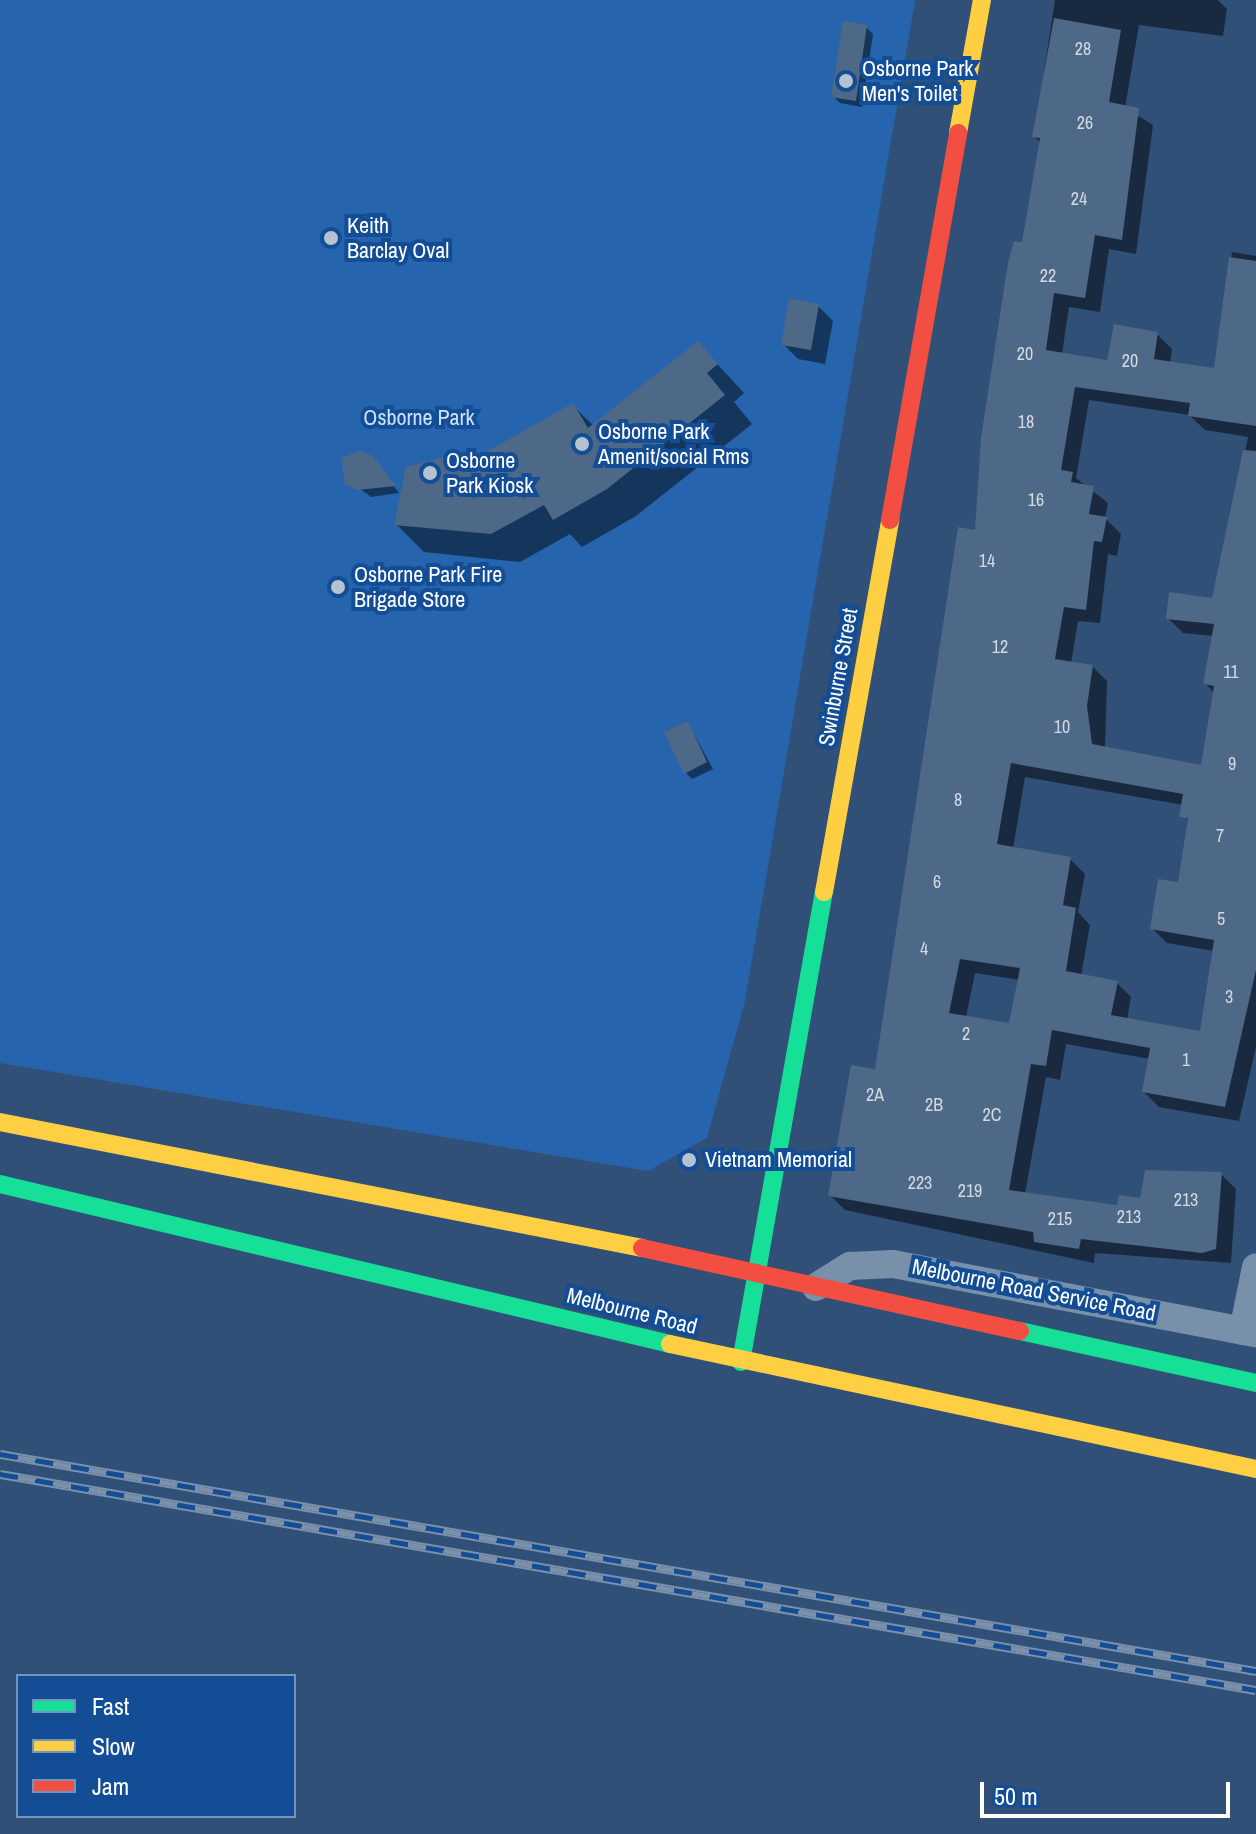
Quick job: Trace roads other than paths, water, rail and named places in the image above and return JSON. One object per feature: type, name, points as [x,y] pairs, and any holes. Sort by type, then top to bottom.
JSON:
[{"type":"main road","name":"Swinburne Street","points":[[741,1362],[982,0]]},
{"type":"main road","points":[[0,1122],[757,1273],[1256,1383]]},
{"type":"main road","name":"Melbourne Road","points":[[0,1184],[741,1362],[1256,1469]]},
{"type":"street","name":"Melbourne Road Service Road","points":[[816,1287],[850,1266],[893,1264],[1250,1332]]},
{"type":"street","points":[[1250,1332],[1256,1267]]},
{"type":"railway","points":[[0,1454],[1256,1671]]},
{"type":"railway","points":[[0,1474],[1256,1690]]},
{"type":"place","name":"Osborne Park Men's Toilet","points":[[846,81]]},
{"type":"place","name":"Keith Barclay Oval","points":[[331,238]]},
{"type":"place","name":"Osborne Park Amenit/social Rms","points":[[582,444]]},
{"type":"place","name":"Osborne Park Kiosk","points":[[430,473]]},
{"type":"place","name":"Osborne Park Fire Brigade Store","points":[[338,587]]},
{"type":"place","name":"Vietnam Memorial","points":[[689,1160]]},
{"type":"park label","name":"Osborne Park","points":[[419,418]]}]
